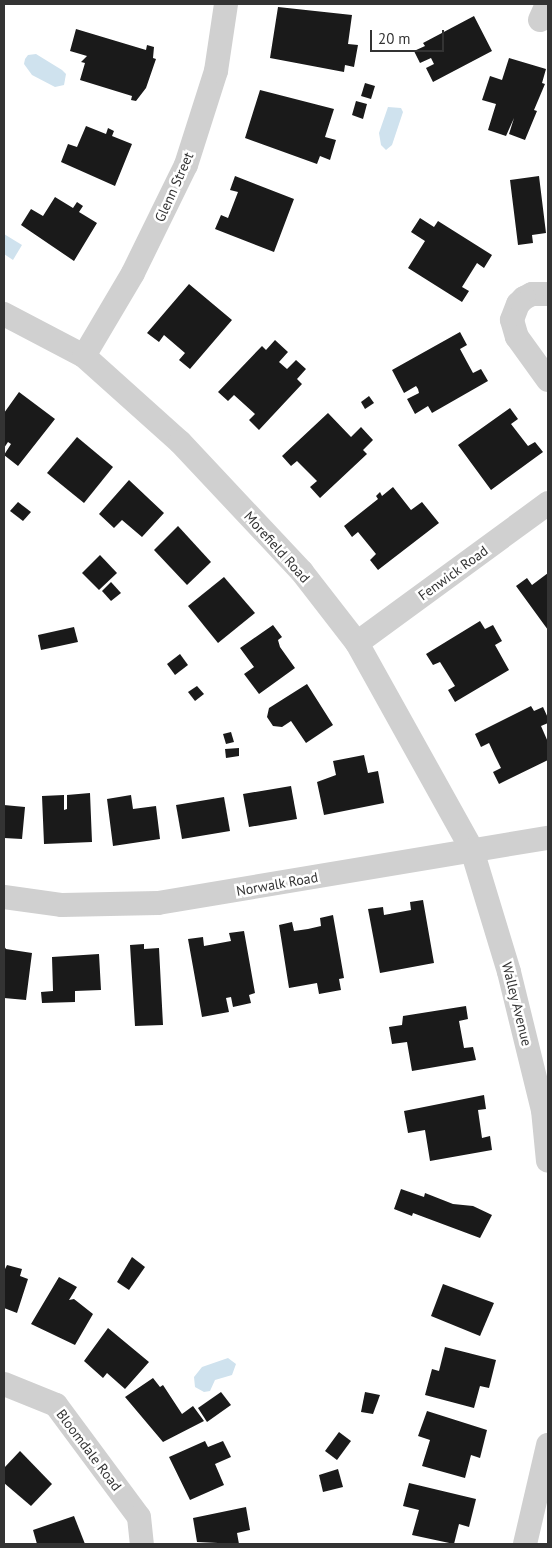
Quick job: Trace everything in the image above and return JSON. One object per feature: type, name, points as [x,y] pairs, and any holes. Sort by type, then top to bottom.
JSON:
[{"type":"street","name":"Glenn Street","points":[[84,356],[133,273],[186,166],[216,71],[226,4]]},
{"type":"street","points":[[548,294],[532,294],[524,298],[518,304],[512,320],[517,337],[548,380]]},
{"type":"street","name":"Morefield Road","points":[[4,314],[84,356],[180,442],[302,572],[357,643],[472,850]]},
{"type":"street","name":"Fenwick Road","points":[[357,643],[548,503]]},
{"type":"street","name":"Norwalk Road","points":[[4,898],[62,905],[158,903],[548,838]]},
{"type":"street","name":"Walley Avenue","points":[[472,850],[509,972],[530,1055],[543,1110],[548,1160]]},
{"type":"street","name":"Bloomdale Road","points":[[4,1384],[56,1405],[139,1517],[142,1544]]},
{"type":"street","points":[[525,1544],[548,1445]]},
{"type":"water","points":[[36,54],[66,74],[64,85],[55,87],[32,75],[24,64],[28,55]]},
{"type":"water","points":[[388,107],[401,108],[403,112],[392,145],[386,150],[381,145],[379,133]]},
{"type":"water","points":[[4,234],[22,245],[13,260],[4,254]]},
{"type":"water","points":[[228,1358],[236,1364],[232,1375],[215,1380],[210,1391],[204,1392],[195,1387],[194,1377],[202,1367]]},
{"type":"building","points":[[278,7],[352,15],[348,44],[358,45],[354,67],[345,65],[344,72],[270,58]]},
{"type":"building","points":[[474,16],[492,51],[433,82],[426,68],[434,64],[431,58],[420,63],[414,51],[425,46],[423,43]]},
{"type":"building","points":[[76,29],[146,50],[147,45],[154,47],[153,58],[156,59],[146,88],[136,101],[131,100],[132,96],[80,80],[85,63],[81,62],[87,56],[70,51]]},
{"type":"building","points":[[509,58],[546,69],[542,83],[545,84],[534,110],[537,111],[525,140],[509,134],[514,118],[506,136],[488,130],[496,104],[482,100],[490,76],[502,80]]},
{"type":"building","points":[[365,83],[375,86],[371,99],[361,96]]},
{"type":"building","points":[[260,90],[334,109],[325,137],[336,140],[330,160],[320,156],[317,164],[245,138]]},
{"type":"building","points":[[356,101],[367,104],[363,119],[352,115]]},
{"type":"building","points":[[86,126],[106,134],[108,128],[114,131],[112,136],[132,144],[115,186],[61,162],[68,144],[77,147]]},
{"type":"building","points":[[235,176],[294,199],[274,252],[215,229],[221,215],[228,218],[238,192],[230,190]]},
{"type":"building","points":[[539,176],[546,233],[532,235],[533,243],[518,245],[510,180]]},
{"type":"building","points":[[55,197],[73,208],[77,202],[83,206],[79,212],[97,223],[74,261],[21,225],[31,209],[43,216]]},
{"type":"building","points":[[420,218],[434,227],[438,221],[492,255],[484,268],[477,263],[462,287],[469,291],[462,302],[408,268],[425,241],[411,232]]},
{"type":"building","points":[[189,284],[232,320],[190,369],[179,360],[185,353],[164,335],[159,342],[147,333]]},
{"type":"building","points":[[460,332],[467,345],[460,349],[473,373],[481,369],[488,381],[432,413],[428,406],[415,414],[407,399],[419,393],[418,389],[416,386],[404,393],[392,370]]},
{"type":"building","points":[[275,340],[288,352],[279,362],[287,369],[296,360],[306,369],[297,379],[302,384],[259,430],[249,420],[255,414],[234,395],[228,401],[218,392],[262,346],[266,350]]},
{"type":"building","points":[[19,392],[55,419],[18,466],[4,455],[11,444],[8,442],[4,448],[4,413]]},
{"type":"building","points":[[369,396],[374,403],[365,409],[361,402]]},
{"type":"building","points":[[510,408],[518,419],[511,424],[528,446],[535,442],[543,452],[491,490],[458,445]]},
{"type":"building","points":[[328,413],[351,437],[361,427],[373,440],[363,450],[367,454],[320,498],[310,487],[317,481],[297,461],[291,466],[282,456]]},
{"type":"building","points":[[77,437],[113,467],[84,503],[47,473]]},
{"type":"building","points":[[129,480],[164,513],[142,537],[122,520],[114,528],[99,514]]},
{"type":"building","points":[[393,487],[411,510],[422,502],[439,523],[378,570],[370,560],[376,554],[358,532],[352,537],[344,526],[378,499],[376,496],[380,492],[382,496]]},
{"type":"building","points":[[18,502],[31,512],[23,521],[10,511]]},
{"type":"building","points":[[178,526],[211,562],[187,585],[154,550]]},
{"type":"building","points":[[100,555],[117,573],[99,590],[82,573]]},
{"type":"building","points":[[548,573],[548,630],[516,586],[527,578],[532,585]]},
{"type":"building","points":[[224,577],[255,613],[218,643],[188,606]]},
{"type":"building","points":[[111,582],[121,593],[111,601],[102,591]]},
{"type":"building","points":[[480,621],[485,629],[493,625],[502,641],[495,645],[509,670],[455,702],[448,690],[455,686],[440,662],[433,665],[426,654]]},
{"type":"building","points":[[273,625],[282,637],[278,640],[280,647],[295,668],[259,694],[244,674],[254,667],[240,648]]},
{"type":"building","points":[[74,627],[78,642],[41,650],[38,635]]},
{"type":"building","points":[[180,654],[188,665],[175,675],[167,664]]},
{"type":"building","points":[[307,684],[333,725],[306,743],[291,721],[282,727],[273,726],[267,717],[269,708]]},
{"type":"building","points":[[197,686],[204,694],[195,701],[188,692]]},
{"type":"building","points":[[531,706],[534,711],[543,707],[548,718],[548,723],[541,726],[548,742],[548,760],[499,784],[493,772],[501,768],[489,743],[481,747],[475,734]]},
{"type":"building","points":[[231,732],[234,742],[226,744],[223,734]]},
{"type":"building","points":[[239,748],[239,756],[226,758],[225,749]]},
{"type":"building","points":[[364,755],[368,773],[378,771],[384,803],[324,815],[317,782],[336,775],[333,761]]},
{"type":"building","points":[[291,786],[297,819],[249,827],[243,794]]},
{"type":"building","points":[[90,793],[92,842],[44,844],[42,796],[64,795],[64,810],[67,809],[67,795]]},
{"type":"building","points":[[131,795],[133,809],[156,806],[160,839],[113,846],[107,799]]},
{"type":"building","points":[[224,797],[230,831],[182,839],[176,805]]},
{"type":"building","points":[[4,805],[25,807],[22,839],[4,838]]},
{"type":"building","points":[[423,900],[434,963],[380,973],[368,909],[383,907],[384,915],[411,910],[410,902]]},
{"type":"building","points":[[333,915],[344,978],[339,979],[341,990],[319,994],[317,983],[289,988],[279,925],[292,922],[294,931],[308,929],[321,926],[320,918]]},
{"type":"building","points":[[244,931],[255,993],[249,995],[251,1003],[233,1007],[231,997],[226,998],[229,1012],[202,1017],[188,939],[203,937],[204,946],[231,941],[229,933]]},
{"type":"building","points":[[144,944],[144,949],[159,948],[163,1025],[135,1026],[130,945]]},
{"type":"building","points":[[4,946],[6,949],[32,953],[26,1000],[4,998]]},
{"type":"building","points":[[99,954],[101,990],[75,991],[75,1002],[42,1003],[41,992],[53,991],[52,957]]},
{"type":"building","points":[[466,1006],[468,1019],[459,1021],[464,1048],[473,1047],[476,1060],[412,1071],[407,1042],[392,1044],[389,1027],[402,1025],[403,1016]]},
{"type":"building","points":[[484,1095],[486,1109],[478,1110],[482,1138],[490,1136],[492,1150],[430,1161],[425,1130],[408,1133],[404,1111]]},
{"type":"building","points":[[401,1189],[424,1197],[425,1193],[453,1204],[473,1206],[492,1215],[480,1238],[413,1213],[412,1216],[394,1209]]},
{"type":"building","points":[[132,1257],[145,1267],[129,1290],[117,1282]]},
{"type":"building","points":[[7,1265],[22,1269],[20,1276],[28,1279],[17,1313],[4,1308],[4,1271]]},
{"type":"building","points":[[59,1277],[77,1287],[69,1300],[74,1299],[93,1314],[75,1345],[31,1324]]},
{"type":"building","points":[[443,1284],[494,1303],[480,1336],[431,1316]]},
{"type":"building","points":[[108,1328],[149,1362],[125,1389],[107,1373],[103,1378],[84,1361]]},
{"type":"building","points":[[445,1347],[496,1360],[489,1388],[480,1386],[474,1408],[425,1395],[432,1369],[439,1371]]},
{"type":"building","points":[[153,1378],[160,1387],[163,1385],[182,1414],[193,1406],[204,1421],[163,1442],[125,1397]]},
{"type":"building","points":[[221,1392],[231,1405],[207,1422],[198,1408]]},
{"type":"building","points":[[365,1392],[380,1395],[373,1414],[361,1412]]},
{"type":"building","points":[[427,1411],[487,1430],[480,1458],[471,1455],[465,1478],[422,1466],[430,1440],[418,1436]]},
{"type":"building","points":[[339,1432],[351,1441],[337,1460],[325,1451]]},
{"type":"building","points":[[205,1441],[208,1447],[223,1441],[231,1457],[215,1464],[224,1485],[190,1500],[169,1457]]},
{"type":"building","points":[[20,1451],[52,1484],[31,1506],[4,1483],[4,1468]]},
{"type":"building","points":[[338,1469],[343,1487],[323,1492],[319,1475]]},
{"type":"building","points":[[409,1483],[476,1499],[469,1527],[459,1524],[454,1544],[412,1535],[419,1510],[403,1506]]},
{"type":"building","points":[[246,1507],[250,1530],[237,1533],[239,1544],[197,1542],[193,1518]]},
{"type":"building","points":[[74,1516],[85,1544],[37,1544],[33,1530]]}]
